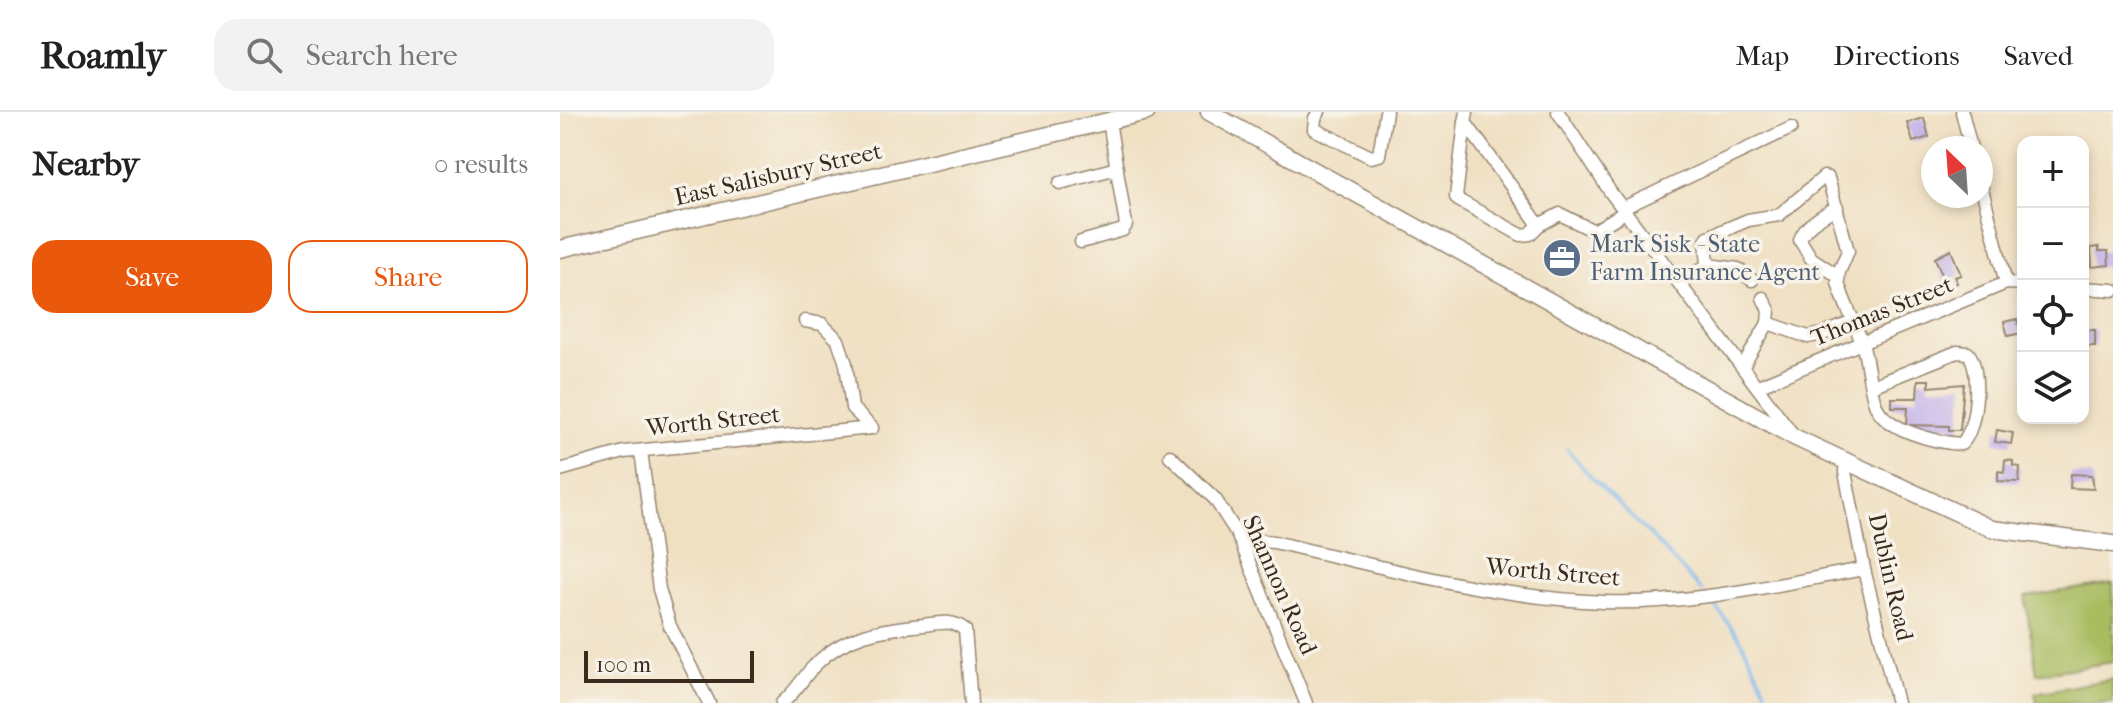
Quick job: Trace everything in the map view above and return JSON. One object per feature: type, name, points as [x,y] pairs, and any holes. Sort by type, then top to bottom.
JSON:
[{"type":"main road","name":"East Salisbury Street","points":[[560,249],[1147,112]]},
{"type":"main road","points":[[1209,112],[1796,438],[1992,529],[2113,544]]},
{"type":"street","points":[[1319,112],[1314,129],[1371,157],[1379,155],[1382,148],[1386,112]]},
{"type":"street","points":[[1962,112],[1968,136]]},
{"type":"street","points":[[1566,116],[1624,210],[1796,438]]},
{"type":"street","points":[[1466,117],[1456,197],[1521,235],[1530,234],[1539,225],[1560,214],[1594,231],[1624,210],[1791,128]]},
{"type":"street","points":[[1466,117],[1539,225]]},
{"type":"street","points":[[1081,242],[1123,230],[1126,225],[1109,121]]},
{"type":"street","points":[[1060,183],[1117,168]]},
{"type":"street","points":[[1708,265],[1708,237],[1748,220],[1779,215],[1824,177],[1830,180],[1848,251],[1838,276],[1840,291],[1862,343],[1875,402],[1882,418],[1905,430],[1952,443],[1961,444],[1968,439],[1972,427],[1977,367],[1968,353],[1957,352],[1872,386]]},
{"type":"street","points":[[1837,207],[1812,223],[1800,240],[1811,258],[1838,276]]},
{"type":"street","points":[[1987,208],[2006,283]]},
{"type":"street","points":[[1679,282],[1708,265],[1738,269],[1752,280]]},
{"type":"street","name":"Thomas Street","points":[[1758,386],[2006,283],[2017,284]]},
{"type":"street","points":[[2089,288],[2113,290]]},
{"type":"street","points":[[1743,366],[1768,323],[1769,310],[1763,298]]},
{"type":"street","name":"Worth Street","points":[[560,470],[624,452],[872,428],[852,408],[846,364],[838,340],[822,324],[805,321]]},
{"type":"street","points":[[1768,323],[1808,337],[1853,322]]},
{"type":"street","points":[[1749,412],[1758,386]]},
{"type":"street","points":[[641,451],[659,589],[670,626],[709,703]]},
{"type":"street","name":"Shannon Road","points":[[1170,456],[1215,499],[1239,539],[1306,703]]},
{"type":"street","name":"Dublin Road","points":[[1846,461],[1845,472],[1864,569],[1897,703]]},
{"type":"street","name":"Worth Street","points":[[1239,539],[1274,542],[1491,591],[1604,602],[1650,601],[1724,593],[1864,569]]},
{"type":"street","points":[[782,703],[793,694],[814,666],[855,636],[891,627],[940,623],[952,623],[962,628],[967,636],[971,703]]},
{"type":"green space","points":[[2113,583],[2113,662],[2037,674],[2025,597]]},
{"type":"green space","points":[[2113,679],[2113,703],[2037,703],[2035,693]]},
{"type":"building","points":[[1924,118],[1929,136],[1921,136],[1921,140],[1913,142],[1907,123]]},
{"type":"building","points":[[2099,247],[2099,251],[2108,251],[2109,265],[2092,267],[2091,248]]},
{"type":"building","points":[[1951,250],[1961,275],[1955,277],[1957,283],[1947,287],[1935,258]]},
{"type":"building","points":[[2017,319],[2017,334],[2008,336],[2004,322]]},
{"type":"building","points":[[2089,330],[2095,330],[2095,346],[2089,346]]},
{"type":"building","points":[[1918,380],[1929,380],[1929,387],[1964,384],[1960,430],[1949,430],[1949,426],[1907,425],[1908,407],[1892,407],[1892,398],[1917,398]]},
{"type":"building","points":[[1997,430],[2013,433],[2011,444],[1995,442]]},
{"type":"building","points":[[2005,460],[2013,461],[2013,466],[2020,467],[2019,482],[1998,481],[1998,471],[2004,472]]},
{"type":"building","points":[[2071,474],[2092,475],[2094,489],[2070,488]]},
{"type":"waterway","points":[[1567,449],[1702,591]]},
{"type":"waterway","points":[[1710,599],[1741,640],[1772,703]]},
{"type":"place","name":"Mark Sisk - State Farm Insurance Agent","points":[[1562,258]]}]
